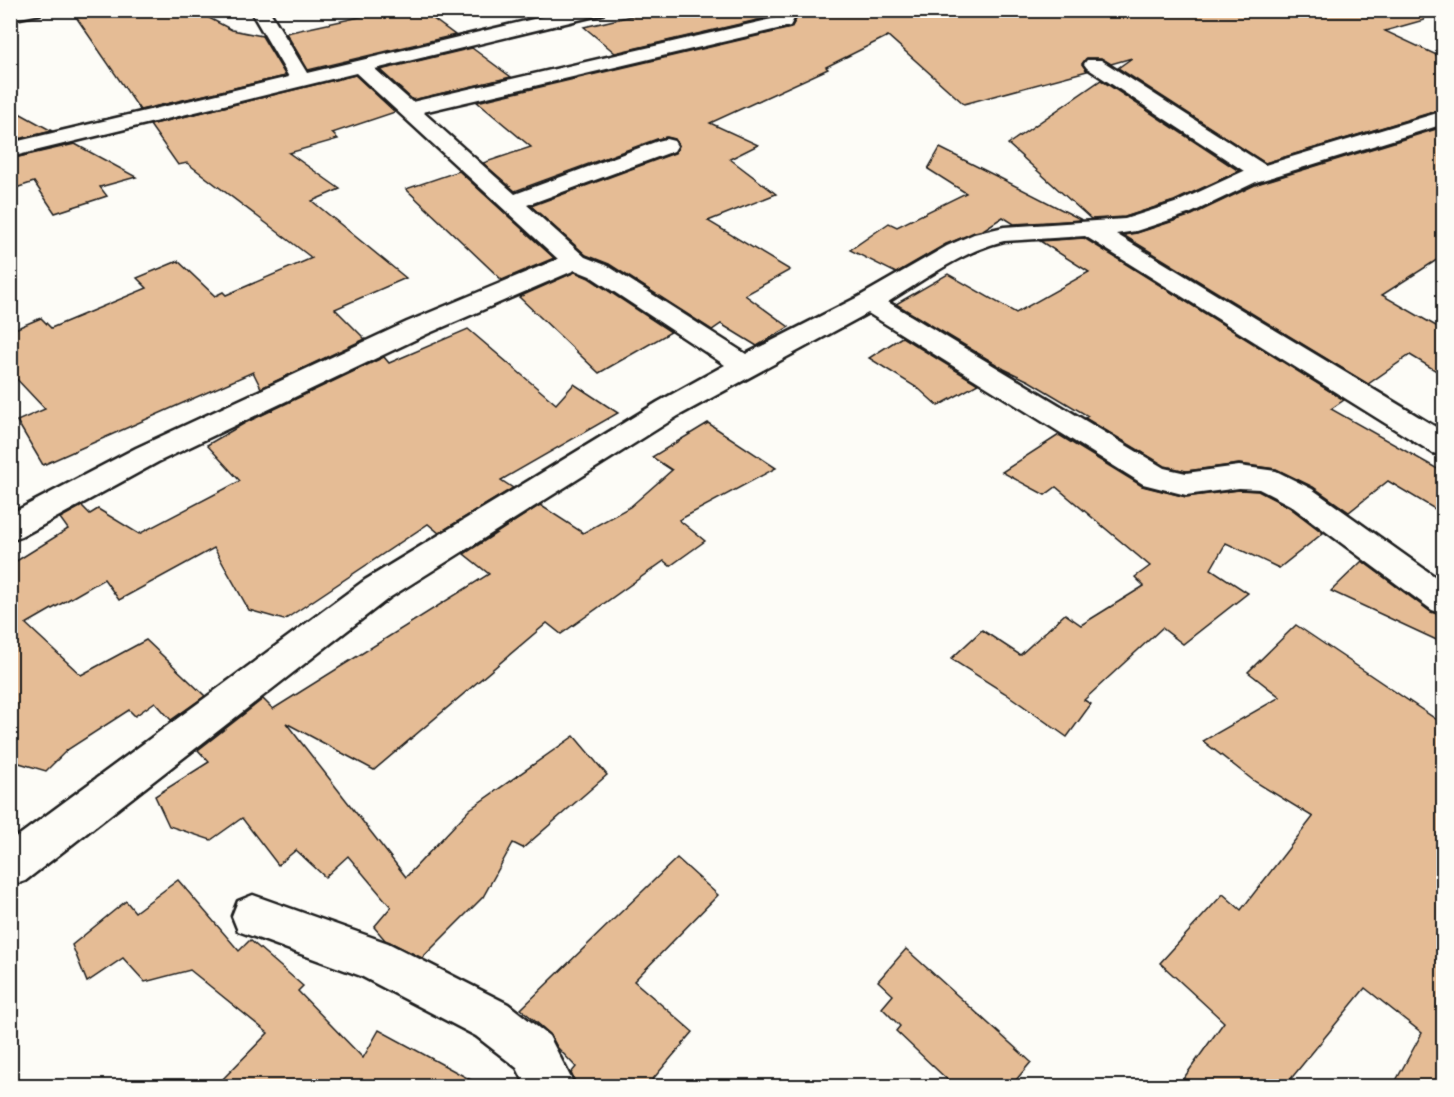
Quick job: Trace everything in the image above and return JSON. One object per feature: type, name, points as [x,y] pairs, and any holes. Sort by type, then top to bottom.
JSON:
[{"type":"street","points":[[10,15],[33,10]]},
{"type":"street","points":[[260,10],[301,80]]},
{"type":"street","points":[[10,150],[596,10]]},
{"type":"street","points":[[408,110],[783,22],[787,15],[781,10]]},
{"type":"street","points":[[1094,64],[1262,173]]},
{"type":"street","points":[[360,66],[576,262],[600,271],[745,366]]},
{"type":"street","points":[[10,867],[377,589],[668,409],[869,302],[956,251],[982,239],[1015,233],[1092,230],[1127,226],[1183,208],[1262,173],[1443,117]]},
{"type":"street","points":[[511,203],[666,146]]},
{"type":"street","points":[[1092,230],[1443,446]]},
{"type":"street","points":[[10,529],[147,455],[417,328],[555,268],[576,262]]},
{"type":"street","points":[[869,302],[1154,476],[1186,484],[1239,477],[1265,479],[1301,497],[1440,592]]},
{"type":"street","points":[[253,916],[372,958],[492,1020],[533,1052],[550,1086]]},
{"type":"building","points":[[106,10],[194,10],[232,30],[262,36],[286,76],[140,110],[76,17]]},
{"type":"building","points":[[392,10],[421,10],[455,35],[308,70],[286,33]]},
{"type":"building","points":[[657,10],[770,10],[774,16],[615,53],[584,27]]},
{"type":"building","points":[[796,10],[1423,10],[1424,20],[1385,31],[1443,58],[1443,109],[1265,163],[1118,68],[1132,58],[1111,64],[1101,58],[1087,58],[1082,64],[1087,71],[964,104],[888,36],[826,67],[828,69],[710,123],[758,145],[730,159],[776,194],[708,221],[790,270],[745,295],[789,327],[757,346],[721,324],[712,330],[609,264],[586,255],[531,206],[675,153],[679,145],[675,139],[667,137],[657,139],[515,191],[483,163],[531,147],[477,102],[791,28],[798,16]]},
{"type":"building","points":[[472,48],[511,77],[413,100],[380,70]]},
{"type":"building","points":[[355,75],[395,112],[332,133],[338,139],[289,153],[340,189],[312,201],[406,278],[335,309],[365,339],[261,388],[253,372],[43,465],[17,421],[45,409],[10,372],[10,331],[41,318],[51,328],[147,288],[137,278],[178,261],[215,296],[223,292],[226,295],[312,258],[187,163],[178,165],[150,125]]},
{"type":"building","points":[[1101,80],[1239,171],[1174,201],[1125,217],[1091,219],[1008,144]]},
{"type":"building","points":[[10,108],[52,131],[10,141]]},
{"type":"building","points":[[1443,127],[1443,256],[1382,295],[1443,330],[1443,375],[1410,355],[1368,384],[1123,235],[1137,233],[1192,215],[1257,184]]},
{"type":"building","points":[[75,144],[136,177],[100,187],[107,196],[55,213],[34,182],[10,190],[10,159]]},
{"type":"building","points":[[940,148],[1082,220],[1014,224],[1003,217],[983,230],[946,244],[896,273],[850,250],[889,223],[897,227],[966,193],[928,169]]},
{"type":"building","points":[[459,171],[554,258],[502,280],[406,189]]},
{"type":"building","points":[[1084,238],[1344,400],[1331,409],[1443,472],[1443,514],[1388,481],[1349,512],[1313,487],[1276,469],[1239,464],[1186,471],[1165,466],[1085,418],[1088,416],[896,304],[948,274],[1016,313],[1089,272],[1040,241]]},
{"type":"building","points":[[575,272],[589,278],[671,332],[599,373],[519,297]]},
{"type":"building","points":[[468,329],[556,404],[574,384],[618,413],[501,480],[513,488],[439,533],[428,524],[284,620],[249,610],[214,548],[119,600],[104,579],[26,624],[81,675],[146,640],[205,696],[171,720],[155,702],[135,716],[129,710],[67,750],[46,771],[16,762],[10,751],[10,565],[68,529],[60,518],[82,506],[90,514],[98,509],[139,534],[240,481],[207,445],[245,423],[384,357],[389,363]]},
{"type":"building","points":[[902,337],[978,384],[938,406],[919,389],[869,358]]},
{"type":"building","points":[[708,423],[776,468],[679,520],[705,541],[670,566],[664,561],[561,634],[547,623],[374,770],[286,723],[406,877],[470,809],[574,736],[607,775],[523,848],[513,843],[483,897],[422,958],[385,940],[374,927],[391,907],[348,856],[325,877],[296,850],[278,865],[242,818],[211,840],[169,826],[155,796],[209,762],[198,750],[263,699],[273,709],[489,574],[464,554],[540,505],[583,533],[630,507],[672,470],[652,457]]},
{"type":"building","points":[[1059,435],[1142,486],[1186,497],[1239,490],[1258,491],[1289,507],[1323,533],[1279,568],[1226,543],[1211,569],[1248,593],[1183,644],[1162,628],[1084,700],[1091,704],[1067,737],[1005,693],[951,659],[982,630],[1020,655],[1065,614],[1081,625],[1144,586],[1135,577],[1150,566],[1056,487],[1045,495],[1002,472]]},
{"type":"building","points":[[1362,561],[1431,612],[1443,616],[1443,643],[1331,591]]},
{"type":"building","points":[[1296,625],[1443,724],[1443,1086],[1393,1086],[1422,1033],[1365,988],[1285,1086],[1178,1086],[1224,1022],[1160,963],[1223,894],[1241,910],[1313,817],[1254,781],[1203,741],[1280,697],[1248,672]]},
{"type":"building","points":[[677,858],[718,895],[634,981],[693,1032],[647,1086],[577,1086],[571,1073],[576,1067],[557,1047],[550,1034],[521,1009]]},
{"type":"building","points":[[178,880],[239,951],[250,940],[303,986],[298,991],[363,1058],[379,1030],[482,1086],[216,1086],[268,1033],[190,970],[145,982],[123,958],[87,982],[72,945],[126,901],[135,912]]},
{"type":"building","points":[[906,949],[1031,1062],[1011,1086],[954,1086],[896,1031],[900,1026],[882,1008],[893,995],[878,981]]}]
